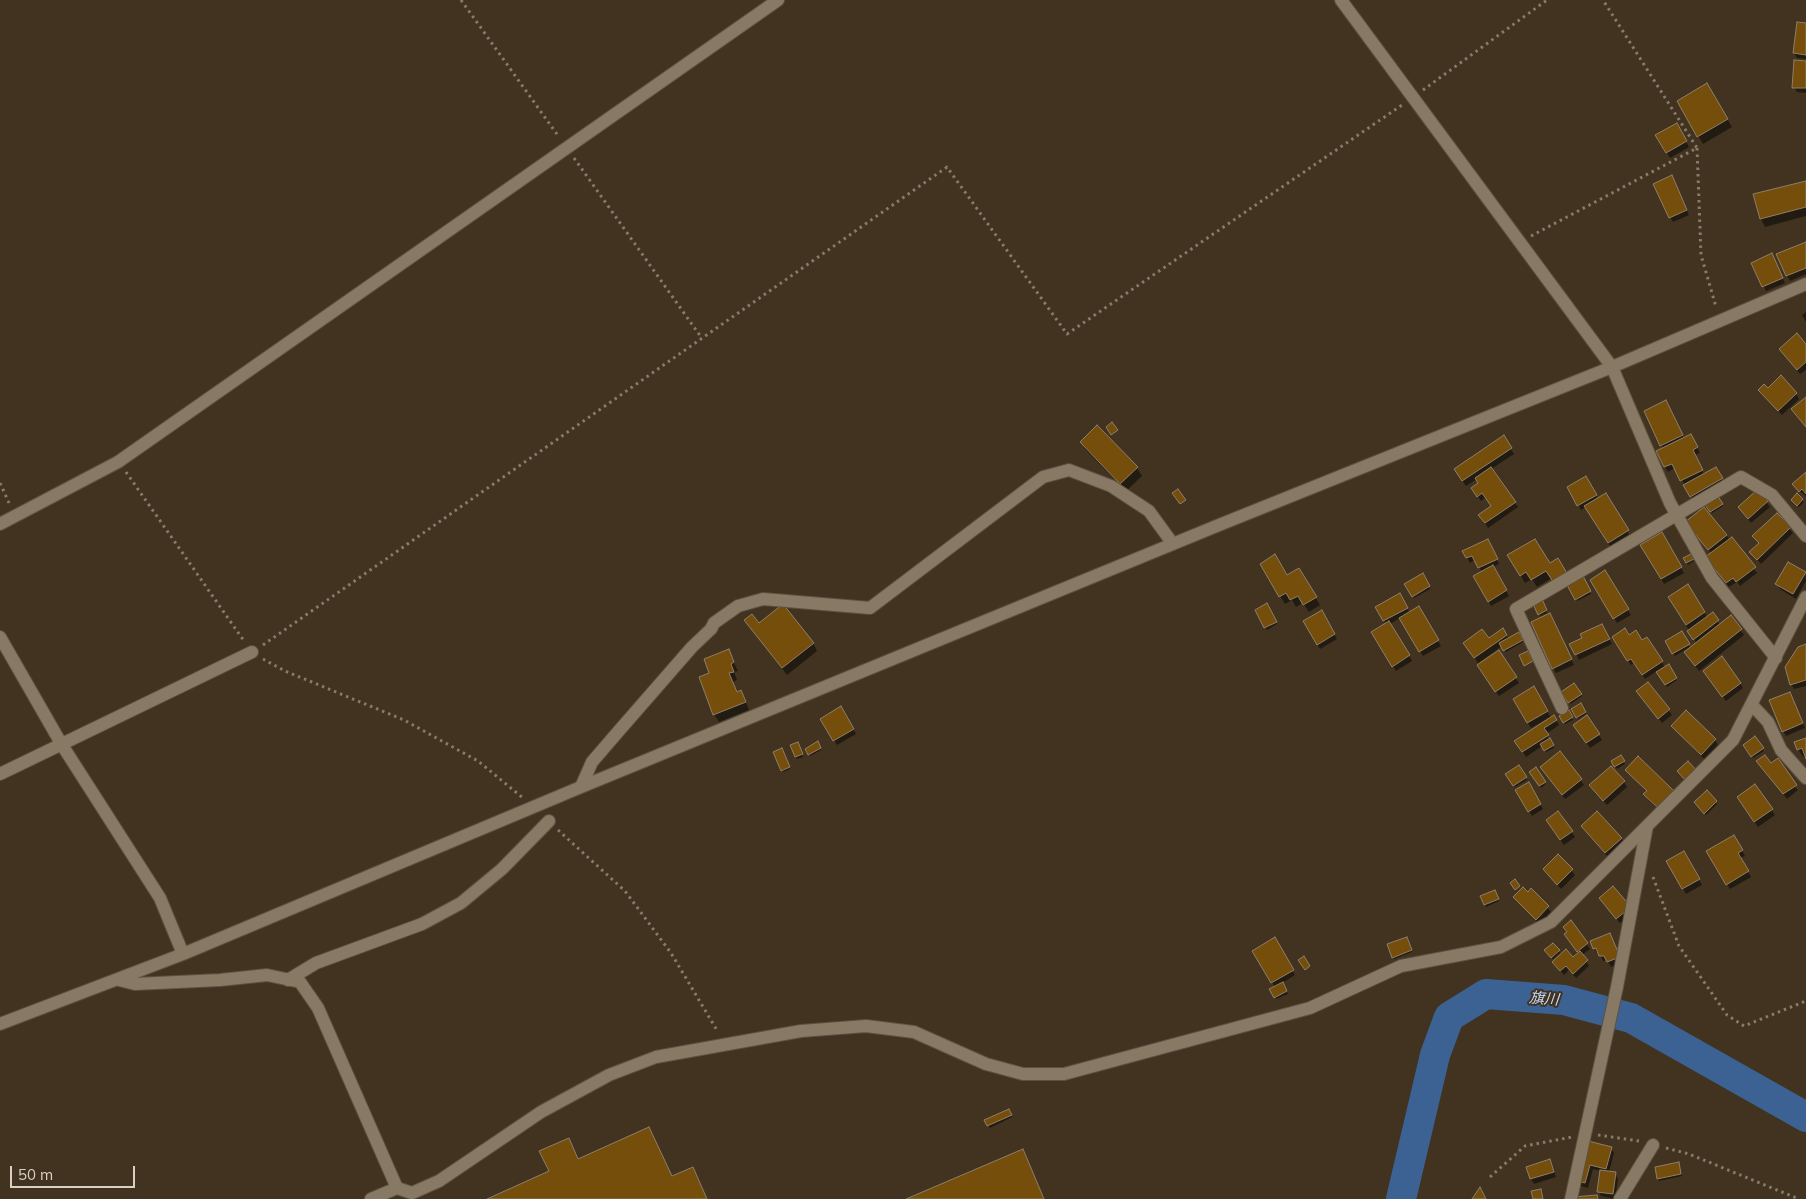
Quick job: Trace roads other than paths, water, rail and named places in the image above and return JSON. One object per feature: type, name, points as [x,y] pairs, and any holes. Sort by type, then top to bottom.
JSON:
[{"type":"street","points":[[0,524],[118,462],[778,0]]},
{"type":"street","points":[[1341,0],[1612,367],[1676,514],[1712,578],[1776,658]]},
{"type":"street","points":[[0,1024],[183,954],[581,786],[1172,544],[1612,367],[1806,284]]},
{"type":"street","points":[[581,786],[592,762],[612,738],[714,623],[738,606],[763,599],[870,608],[1043,477],[1069,470],[1111,486],[1148,511],[1172,544]]},
{"type":"street","points":[[1562,708],[1516,609],[1741,477],[1772,494],[1806,536]]},
{"type":"street","points":[[371,1199],[397,1188],[412,1193],[439,1181],[541,1112],[609,1075],[656,1057],[800,1031],[866,1026],[914,1032],[986,1064],[1022,1074],[1064,1074],[1310,1008],[1401,966],[1501,947],[1551,922],[1733,740],[1806,597]]},
{"type":"street","points":[[0,637],[62,745],[160,898],[183,954]]},
{"type":"street","points":[[0,774],[252,652]]},
{"type":"street","points":[[1752,705],[1768,722],[1781,750],[1806,778]]},
{"type":"street","points":[[288,980],[316,963],[422,924],[461,903],[502,869],[549,821]]},
{"type":"street","points":[[1571,1199],[1617,987],[1647,826]]},
{"type":"street","points":[[119,980],[134,984],[267,976],[300,982],[318,1008],[397,1188]]},
{"type":"street","points":[[1620,1199],[1653,1145]]},
{"type":"waterway","name":"旗川","points":[[1401,1199],[1435,1055],[1449,1017],[1486,994],[1564,1000],[1631,1018],[1806,1117]]}]
